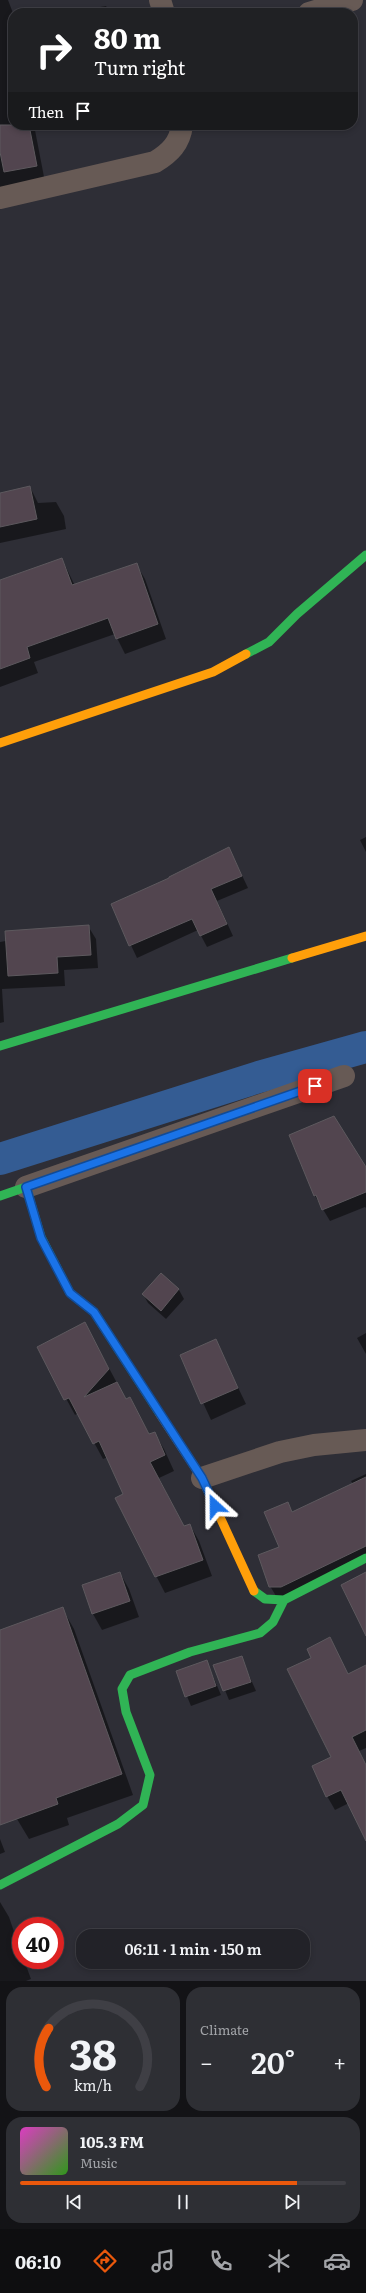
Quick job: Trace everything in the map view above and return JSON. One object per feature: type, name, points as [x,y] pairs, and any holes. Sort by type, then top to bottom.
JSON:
[{"type":"street","points":[[326,8],[352,0]]},
{"type":"street","points":[[0,198],[155,162],[167,155],[177,143],[181,130]]},
{"type":"street","points":[[0,743],[214,672],[269,642],[297,614],[366,555]]},
{"type":"street","points":[[0,1046],[366,936]]},
{"type":"street","points":[[0,1196],[344,1076]]},
{"type":"street","points":[[26,1187],[41,1238],[70,1293],[94,1312],[202,1478],[252,1590],[265,1598],[284,1600],[366,1558]]},
{"type":"street","points":[[202,1478],[280,1452],[314,1445],[366,1440]]},
{"type":"street","points":[[0,1885],[118,1824],[143,1804],[150,1775],[126,1712],[122,1689],[130,1675],[190,1652],[260,1633],[273,1622],[284,1600]]},
{"type":"building","points":[[0,125],[8,125],[8,130],[30,130],[37,166],[4,172],[0,152]]},
{"type":"building","points":[[30,486],[37,519],[0,527],[0,493]]},
{"type":"building","points":[[62,558],[72,585],[137,563],[158,624],[116,639],[108,618],[27,647],[30,658],[0,669],[0,580]]},
{"type":"building","points":[[229,847],[242,876],[211,889],[227,924],[200,936],[192,919],[129,946],[111,904],[169,878]]},
{"type":"building","points":[[89,925],[91,955],[57,957],[58,973],[8,976],[5,931]]},
{"type":"building","points":[[334,1116],[366,1167],[366,1192],[322,1210],[316,1195],[314,1196],[289,1135]]},
{"type":"building","points":[[161,1273],[179,1289],[161,1311],[142,1294]]},
{"type":"building","points":[[85,1322],[109,1369],[84,1397],[117,1382],[126,1399],[130,1397],[149,1434],[155,1432],[165,1455],[150,1462],[184,1526],[190,1524],[203,1560],[155,1577],[115,1498],[123,1494],[99,1441],[93,1444],[69,1398],[64,1400],[37,1347]]},
{"type":"building","points":[[216,1339],[238,1388],[201,1404],[180,1355]]},
{"type":"building","points":[[366,1477],[366,1546],[281,1587],[269,1587],[258,1555],[279,1547],[264,1512],[288,1502],[292,1512]]},
{"type":"building","points":[[120,1572],[130,1601],[92,1614],[82,1585]]},
{"type":"building","points":[[366,1572],[366,1636],[341,1585]]},
{"type":"building","points":[[63,1607],[122,1774],[56,1798],[58,1804],[0,1825],[0,1630]]},
{"type":"building","points":[[330,1637],[348,1674],[366,1665],[366,1730],[352,1737],[366,1765],[366,1841],[341,1790],[326,1797],[312,1766],[331,1757],[287,1669],[311,1658],[307,1649]]},
{"type":"building","points":[[242,1656],[251,1682],[223,1691],[213,1665]]},
{"type":"building","points":[[207,1660],[216,1686],[185,1697],[176,1671]]},
{"type":"waterway","points":[[0,1159],[259,1077],[366,1047]]},
{"type":"traffic: fast","points":[[246,654],[269,642],[297,614],[366,555]]},
{"type":"traffic: fast","points":[[0,1046],[292,958]]},
{"type":"traffic: fast","points":[[0,1196],[26,1187],[41,1237],[70,1293],[94,1312],[160,1414]]},
{"type":"traffic: fast","points":[[254,1591],[265,1599],[284,1600],[366,1558]]},
{"type":"traffic: fast","points":[[0,1885],[118,1824],[143,1805],[150,1775],[126,1712],[122,1689],[130,1675],[190,1652],[260,1633],[273,1622],[284,1600]]},
{"type":"traffic: slow","points":[[0,743],[213,672],[246,654]]},
{"type":"traffic: slow","points":[[292,958],[366,936]]},
{"type":"traffic: slow","points":[[160,1414],[202,1478],[254,1591]]},
{"type":"route","points":[[215,1506],[202,1478],[94,1312],[70,1293],[41,1238],[26,1187],[315,1086]]}]
